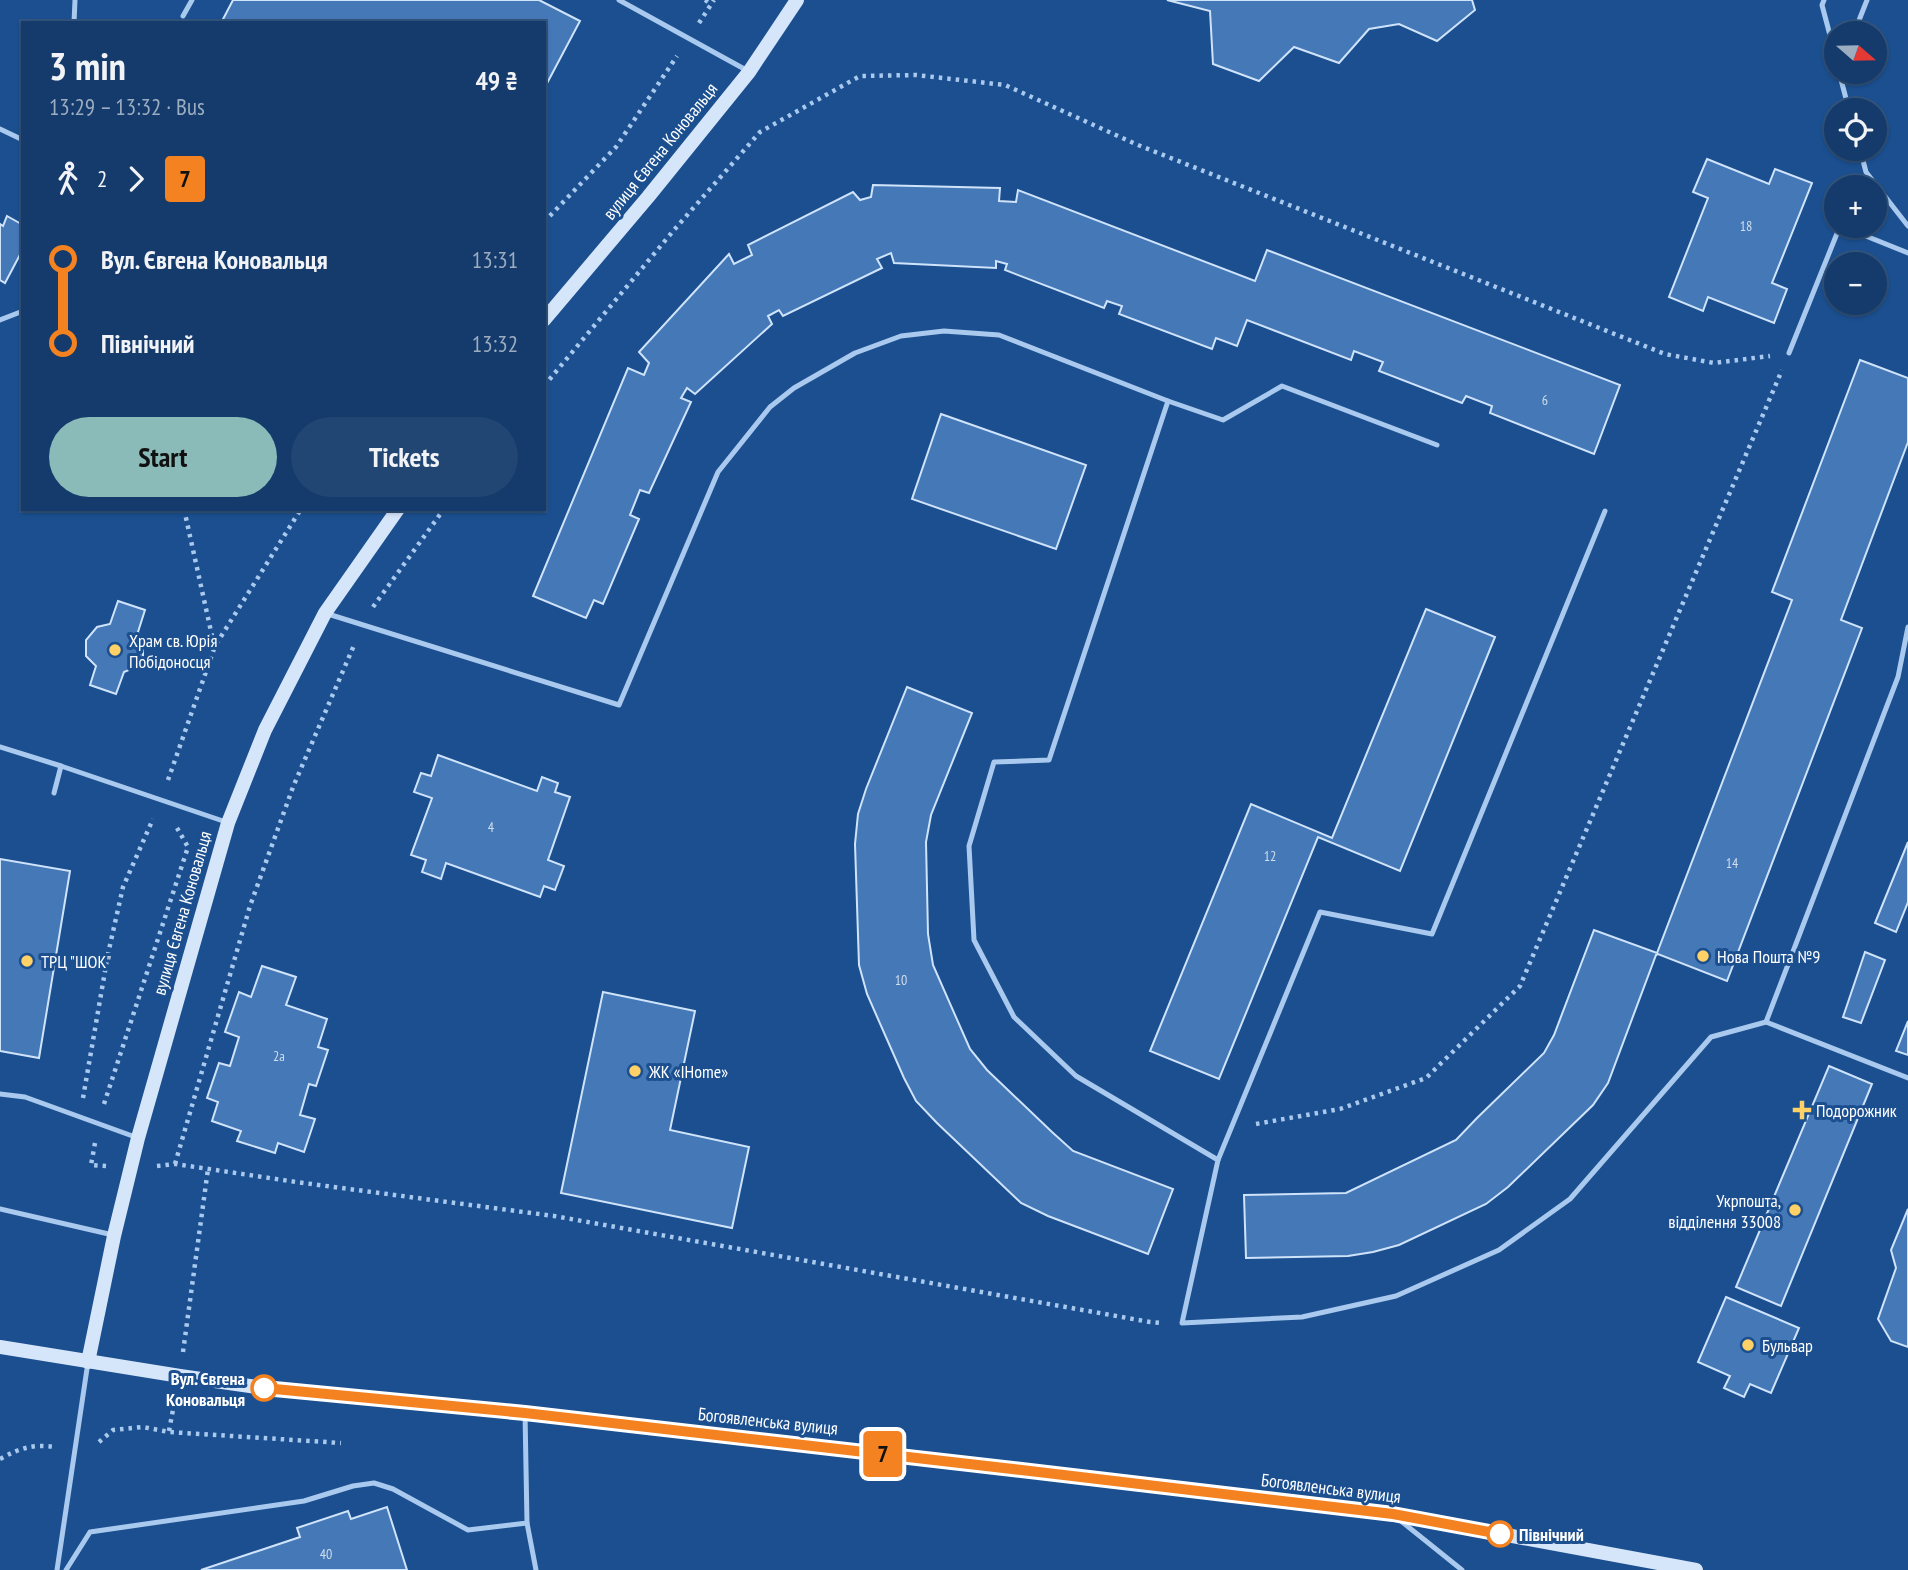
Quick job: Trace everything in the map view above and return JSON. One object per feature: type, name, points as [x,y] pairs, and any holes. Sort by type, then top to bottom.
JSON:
[{"type":"street","name":"вулиця Євгена Коновальця","points":[[546,318],[649,197],[749,72],[797,0]]},
{"type":"street","name":"вулиця Євгена Коновальця","points":[[88,1362],[138,1138],[228,823],[265,730],[325,613],[397,511]]},
{"type":"street","name":"Богоявленська вулиця","points":[[0,1348],[264,1388],[525,1413],[1393,1514],[1696,1570]]},
{"type":"lane","points":[[74,21],[75,0]]},
{"type":"lane","points":[[183,16],[192,0]]},
{"type":"lane","points":[[619,0],[749,72]]},
{"type":"lane","points":[[1824,0],[1822,5],[1826,21]]},
{"type":"lane","points":[[1859,21],[1867,0]]},
{"type":"lane","points":[[0,129],[21,139]]},
{"type":"lane","points":[[1863,161],[1866,172],[1908,226]]},
{"type":"lane","points":[[1789,354],[1835,238]]},
{"type":"lane","points":[[1870,238],[1908,253]]},
{"type":"lane","points":[[0,320],[21,312]]},
{"type":"lane","points":[[325,613],[619,705],[718,472],[770,407],[794,388],[855,353],[901,336],[944,331],[999,335],[1223,420],[1282,386],[1437,446]]},
{"type":"lane","points":[[1168,401],[1049,760],[994,762],[969,846],[974,940],[1014,1017],[1076,1076],[1218,1160]]},
{"type":"lane","points":[[1605,512],[1432,934],[1320,912],[1218,1160],[1182,1323],[1302,1317],[1396,1296],[1499,1250],[1570,1199],[1711,1037],[1766,1022],[1908,1078]]},
{"type":"lane","points":[[1766,1022],[1894,688],[1908,626]]},
{"type":"lane","points":[[0,747],[228,823]]},
{"type":"lane","points":[[54,793],[61,766]]},
{"type":"lane","points":[[0,1094],[25,1097],[138,1138]]},
{"type":"lane","points":[[0,1209],[114,1236]]},
{"type":"lane","points":[[57,1570],[88,1362]]},
{"type":"lane","points":[[525,1413],[527,1523],[536,1570]]},
{"type":"lane","points":[[66,1570],[90,1532],[304,1501],[353,1486],[374,1483],[393,1489],[468,1530],[527,1523]]},
{"type":"lane","points":[[1393,1514],[1462,1570]]},
{"type":"path","points":[[546,220],[616,146],[712,2],[705,0]]},
{"type":"path","points":[[546,384],[760,132],[860,76],[916,75],[1005,85],[1138,145],[1665,354],[1714,363],[1789,354],[1520,986],[1426,1078],[1340,1109],[1231,1128]]},
{"type":"path","points":[[184,511],[215,646]]},
{"type":"path","points":[[175,1164],[250,906],[293,788],[344,667],[376,601],[443,511]]},
{"type":"path","points":[[161,801],[123,887],[108,954],[83,1100],[98,1122],[91,1164],[131,1167],[175,1164],[554,1216],[1150,1322],[1182,1323]]},
{"type":"path","points":[[169,1432],[180,1376],[208,1169]]},
{"type":"path","points":[[0,1459],[37,1445],[90,1450],[113,1430],[143,1427],[169,1432],[341,1443]]},
{"type":"building","points":[[233,0],[539,0],[580,21],[546,85],[546,21],[222,21]]},
{"type":"building","points":[[1167,0],[1472,0],[1475,10],[1437,41],[1399,24],[1369,29],[1339,63],[1294,47],[1259,81],[1213,64],[1210,11]]},
{"type":"building","points":[[1707,159],[1769,184],[1775,169],[1812,183],[1772,283],[1787,289],[1774,323],[1708,297],[1703,311],[1669,297],[1708,198],[1693,192]]},
{"type":"building","points":[[873,185],[1000,188],[999,201],[1016,202],[1018,190],[1255,281],[1267,250],[1620,385],[1594,454],[1490,413],[1492,406],[1466,396],[1462,403],[1379,371],[1383,362],[1354,351],[1351,360],[1247,320],[1237,346],[1216,338],[1212,349],[1119,314],[1122,306],[1107,301],[1104,308],[1005,270],[1007,264],[996,261],[996,268],[894,263],[891,253],[877,259],[882,268],[783,316],[779,310],[768,316],[772,324],[695,394],[687,388],[681,398],[691,402],[649,493],[640,490],[630,515],[639,519],[603,604],[594,600],[586,618],[533,596],[628,368],[644,375],[649,363],[639,352],[729,254],[734,264],[752,255],[748,245],[853,192],[860,200],[871,197]]},
{"type":"building","points":[[7,216],[21,224],[21,253],[5,283],[0,280],[0,224],[3,226]]},
{"type":"building","points":[[1860,360],[1908,378],[1908,442],[1841,620],[1862,628],[1727,981],[1656,955],[1608,1083],[1593,1105],[1508,1187],[1486,1204],[1399,1245],[1373,1252],[1348,1256],[1246,1258],[1244,1195],[1346,1193],[1456,1140],[1544,1053],[1554,1035],[1594,930],[1657,953],[1792,600],[1772,592]]},
{"type":"building","points":[[941,414],[1086,465],[1056,549],[912,499]]},
{"type":"building","name":"Храм св. Юрія Побідоносця","points":[[118,601],[145,610],[138,632],[143,644],[143,656],[136,667],[124,672],[116,694],[90,685],[96,666],[86,656],[86,640],[97,627],[110,624]]},
{"type":"building","points":[[1426,609],[1495,637],[1400,871],[1318,837],[1219,1079],[1150,1051],[1251,804],[1332,838]]},
{"type":"building","points":[[907,687],[972,713],[931,815],[926,842],[928,934],[933,965],[970,1049],[987,1070],[1052,1132],[1073,1151],[1173,1189],[1148,1254],[1021,1203],[916,1101],[867,994],[859,965],[855,844],[858,814]]},
{"type":"building","points":[[438,755],[537,791],[542,777],[558,783],[555,792],[570,797],[548,860],[564,866],[555,890],[544,886],[540,897],[446,863],[441,879],[422,872],[426,860],[411,855],[432,798],[414,792],[421,773],[431,776]]},
{"type":"building","points":[[1908,842],[1908,902],[1896,932],[1875,923]]},
{"type":"building","name":"ТРЦ \"ШОК\"","points":[[0,859],[70,871],[39,1058],[0,1051]]},
{"type":"building","points":[[1865,952],[1885,960],[1861,1023],[1843,1017]]},
{"type":"building","points":[[262,966],[296,977],[286,1005],[327,1019],[318,1047],[328,1050],[316,1086],[309,1084],[300,1115],[315,1119],[304,1152],[278,1143],[275,1153],[237,1141],[241,1131],[212,1121],[218,1102],[207,1098],[219,1063],[230,1066],[239,1037],[225,1032],[239,992],[251,997]]},
{"type":"building","name":"ЖК «IHome»","points":[[603,992],[695,1011],[670,1130],[749,1147],[732,1228],[561,1193]]},
{"type":"building","points":[[1908,1021],[1908,1055],[1896,1051]]},
{"type":"building","points":[[1829,1066],[1872,1084],[1781,1306],[1736,1287]]},
{"type":"building","points":[[1908,1209],[1908,1347],[1891,1341],[1878,1319],[1896,1268],[1891,1250]]},
{"type":"building","name":"Бульвар","points":[[1726,1297],[1799,1328],[1771,1393],[1750,1384],[1744,1397],[1724,1388],[1730,1376],[1698,1362]]},
{"type":"building","points":[[387,1507],[407,1570],[201,1570],[300,1537],[297,1528],[348,1511],[351,1519]]},
{"type":"bus line","name":"7","points":[[264,1388],[525,1413],[1030,1471],[1393,1514],[1500,1534]]},
{"type":"place","name":"Храм св. Юрія Побідоносця","points":[[115,650]]},
{"type":"place","name":"Нова Пошта №9","points":[[1703,956]]},
{"type":"place","name":"ТРЦ \"ШОК\"","points":[[27,961]]},
{"type":"place","name":"ЖК «IHome»","points":[[635,1071]]},
{"type":"place","name":"Подорожник","points":[[1802,1110]]},
{"type":"place","name":"Укрпошта, відділення 33008","points":[[1795,1210]]},
{"type":"place","name":"Бульвар","points":[[1748,1345]]},
{"type":"place","name":"Вул. Євгена Коновальця","points":[[264,1388]]},
{"type":"place","name":"Північний","points":[[1500,1534]]}]
